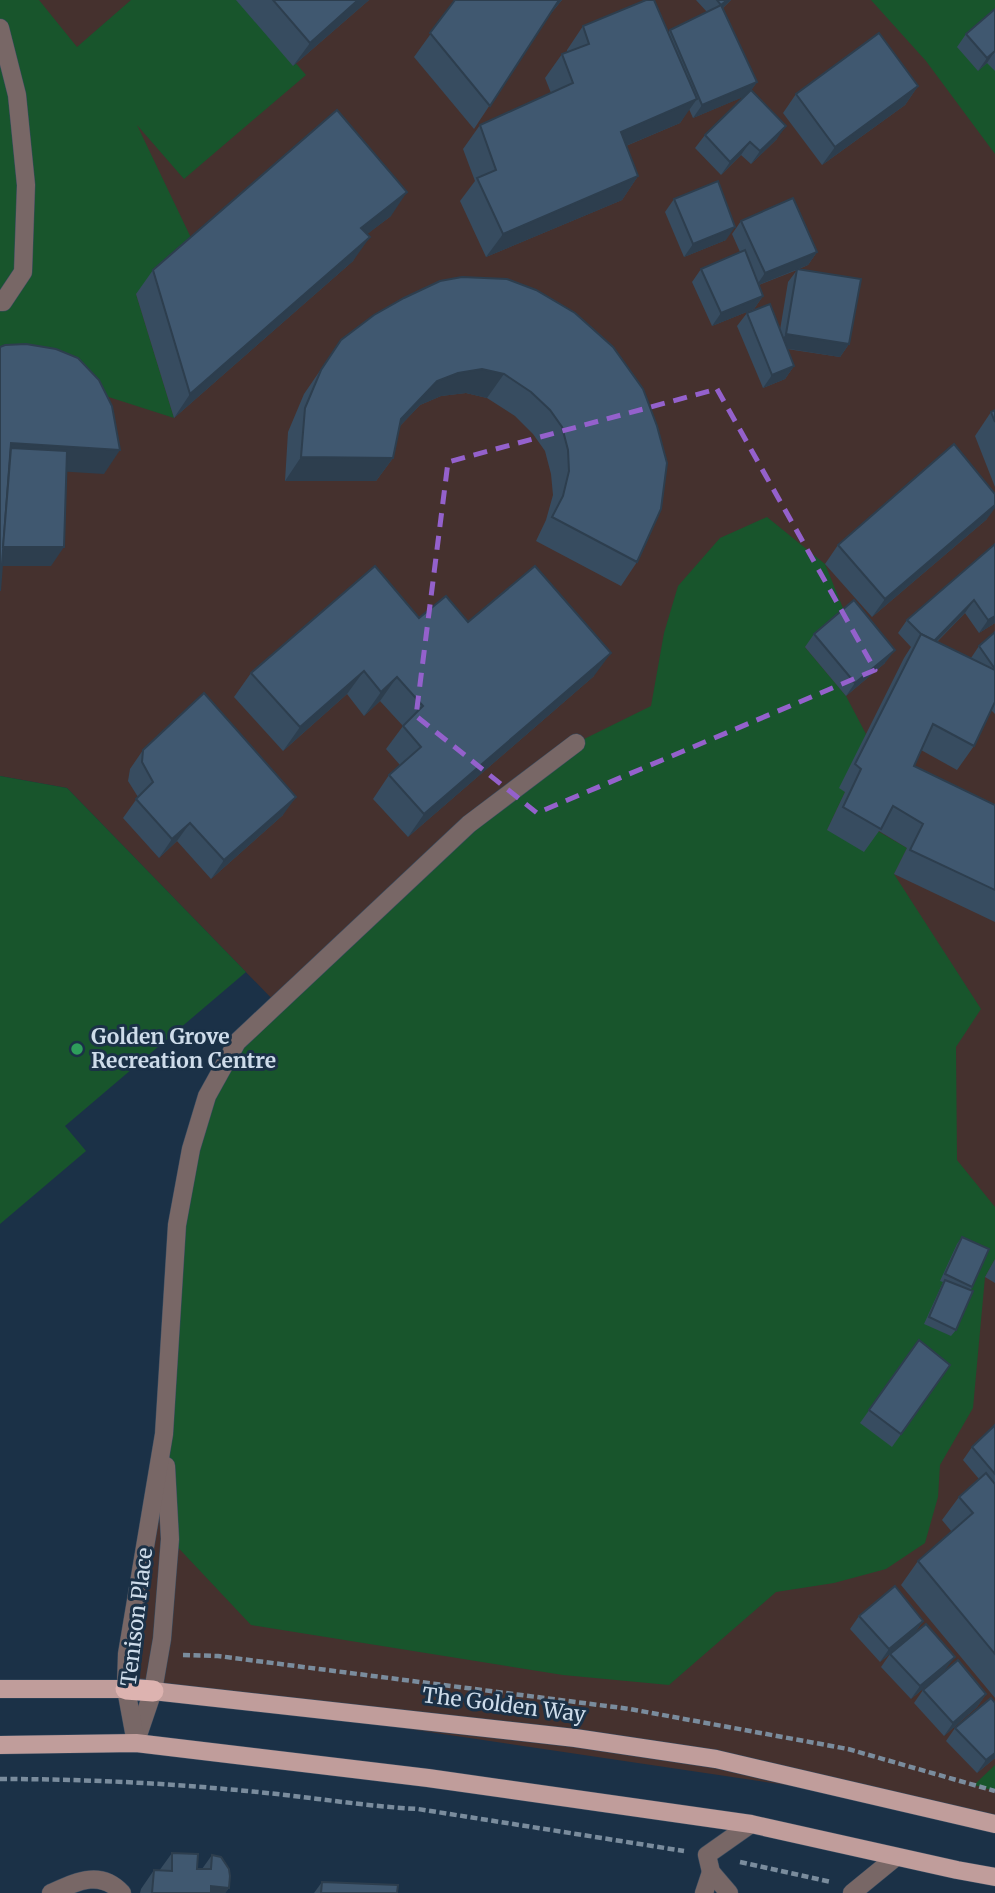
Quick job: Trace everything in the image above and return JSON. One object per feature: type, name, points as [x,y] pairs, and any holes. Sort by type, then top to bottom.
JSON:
[{"type":"highway","name":"The Golden Way","points":[[127,1689],[153,1691]]},
{"type":"main road","name":"The Golden Way","points":[[0,1689],[127,1689]]},
{"type":"main road","name":"The Golden Way","points":[[153,1691],[575,1738],[716,1759],[995,1824]]},
{"type":"main road","points":[[0,1745],[135,1743],[415,1777],[751,1824],[995,1877]]},
{"type":"street","points":[[0,28],[17,95],[26,185],[23,272],[4,302],[0,302]]},
{"type":"street","name":"Tenison Place","points":[[135,1743],[127,1689],[127,1654],[164,1434],[177,1225],[191,1149],[207,1096],[237,1042],[469,824],[576,743]]},
{"type":"street","name":"Tenison Place","points":[[135,1743],[153,1691],[162,1639],[170,1539],[164,1434]]},
{"type":"street","points":[[704,1893],[709,1863],[751,1824]]},
{"type":"street","points":[[855,1890],[896,1857]]},
{"type":"street","points":[[709,1863],[729,1893]]},
{"type":"street","points":[[51,1893],[83,1880],[100,1880],[114,1884],[122,1893]]},
{"type":"path","points":[[158,1654],[218,1656],[630,1709],[848,1749],[995,1791]]},
{"type":"path","points":[[0,1779],[139,1782],[418,1810],[855,1890]]},
{"type":"highlighted area","points":[[717,389],[875,670],[537,813],[416,716],[448,462]]},
{"type":"shaded area","points":[[0,0],[995,0],[995,1816],[139,1689],[170,1329],[277,1004],[67,788],[0,776]]},
{"type":"green space","points":[[0,0],[39,0],[77,47],[131,0],[241,0],[306,75],[184,179],[137,125],[194,244],[136,294],[174,418],[62,382],[0,367]]},
{"type":"green space","points":[[871,0],[995,0],[995,154],[926,61]]},
{"type":"green space","points":[[767,517],[825,564],[845,613],[805,647],[846,696],[866,734],[845,792],[827,830],[876,830],[907,848],[894,874],[981,1009],[956,1047],[957,1160],[995,1207],[995,1259],[985,1277],[973,1408],[940,1465],[938,1497],[925,1543],[886,1569],[834,1583],[776,1592],[669,1685],[563,1675],[251,1625],[170,1539],[164,1434],[170,1329],[202,1113],[237,1042],[469,824],[576,743],[651,706],[664,633],[678,586],[720,538]]},
{"type":"green space","name":"Golden Grove Recreation Centre","points":[[0,776],[67,788],[246,972],[65,1126],[86,1151],[0,1224]]},
{"type":"green space","points":[[995,1765],[995,1791],[974,1785]]},
{"type":"building","points":[[273,0],[358,0],[310,43]]},
{"type":"building","points":[[455,0],[559,0],[490,106],[430,33]]},
{"type":"building","points":[[646,0],[654,0],[697,99],[621,132],[638,176],[503,234],[477,178],[496,170],[480,125],[573,83],[562,54],[589,44],[583,26]]},
{"type":"building","points":[[721,5],[757,82],[702,105],[670,30]]},
{"type":"building","points":[[995,9],[995,51],[987,58],[966,34]]},
{"type":"building","points":[[879,33],[918,86],[835,147],[796,94]]},
{"type":"building","points":[[751,90],[786,126],[760,151],[750,142],[730,162],[705,135]]},
{"type":"building","points":[[337,110],[407,192],[361,228],[370,237],[190,394],[153,270]]},
{"type":"building","points":[[718,181],[735,227],[693,244],[674,199]]},
{"type":"building","points":[[793,198],[817,252],[765,273],[741,221]]},
{"type":"building","points":[[745,250],[763,296],[721,313],[701,269]]},
{"type":"building","points":[[797,269],[861,279],[849,344],[786,334]]},
{"type":"building","points":[[462,277],[507,279],[536,290],[575,313],[613,347],[643,389],[667,463],[661,509],[637,562],[552,517],[563,496],[569,471],[568,450],[562,427],[550,410],[531,392],[504,374],[482,369],[458,373],[437,381],[401,419],[393,458],[301,457],[305,408],[321,370],[341,340],[374,315],[404,298],[440,281]]},
{"type":"building","points":[[770,304],[794,366],[772,375],[747,313]]},
{"type":"building","points":[[26,344],[56,349],[78,358],[99,380],[112,406],[120,450],[11,443],[0,591],[0,347]]},
{"type":"building","points":[[954,444],[995,494],[995,505],[885,599],[838,545]]},
{"type":"building","points":[[11,448],[67,451],[64,547],[3,547]]},
{"type":"building","points":[[995,544],[995,616],[988,620],[974,600],[934,641],[921,634],[907,620]]},
{"type":"building","points":[[375,566],[419,618],[446,596],[468,622],[535,566],[611,653],[424,814],[389,775],[421,747],[403,726],[423,706],[397,677],[381,692],[364,671],[300,727],[251,673]]},
{"type":"building","points":[[854,600],[895,650],[855,683],[814,634]]},
{"type":"building","points":[[995,632],[995,669],[979,646]]},
{"type":"building","points":[[921,634],[995,670],[995,702],[974,746],[933,724],[914,766],[995,805],[995,890],[910,850],[923,824],[893,806],[881,829],[843,807],[861,769],[855,764]]},
{"type":"building","points":[[204,693],[296,797],[224,860],[190,823],[172,839],[136,799],[153,782],[142,762],[143,750]]},
{"type":"building","points":[[962,1237],[989,1249],[972,1287],[945,1274]]},
{"type":"building","points":[[945,1280],[973,1291],[956,1330],[929,1317]]},
{"type":"building","points":[[919,1340],[950,1365],[901,1434],[869,1410]]},
{"type":"building","points":[[995,1425],[995,1474],[972,1447]]},
{"type":"building","points":[[986,1473],[995,1484],[995,1654],[918,1561],[973,1513],[959,1497]]},
{"type":"building","points":[[895,1586],[923,1621],[889,1649],[859,1616]]},
{"type":"building","points":[[926,1624],[955,1657],[920,1686],[890,1654]]},
{"type":"building","points":[[958,1660],[986,1694],[953,1723],[923,1690]]},
{"type":"building","points":[[991,1698],[995,1703],[995,1753],[986,1760],[955,1728]]},
{"type":"building","points":[[172,1853],[198,1854],[197,1869],[211,1869],[212,1855],[221,1857],[229,1869],[229,1888],[211,1886],[211,1893],[152,1893],[154,1870],[172,1871]]},
{"type":"building","points":[[322,1882],[398,1885],[397,1893],[321,1893]]},
{"type":"place","name":"Golden Grove Recreation Centre","points":[[77,1049]]}]
